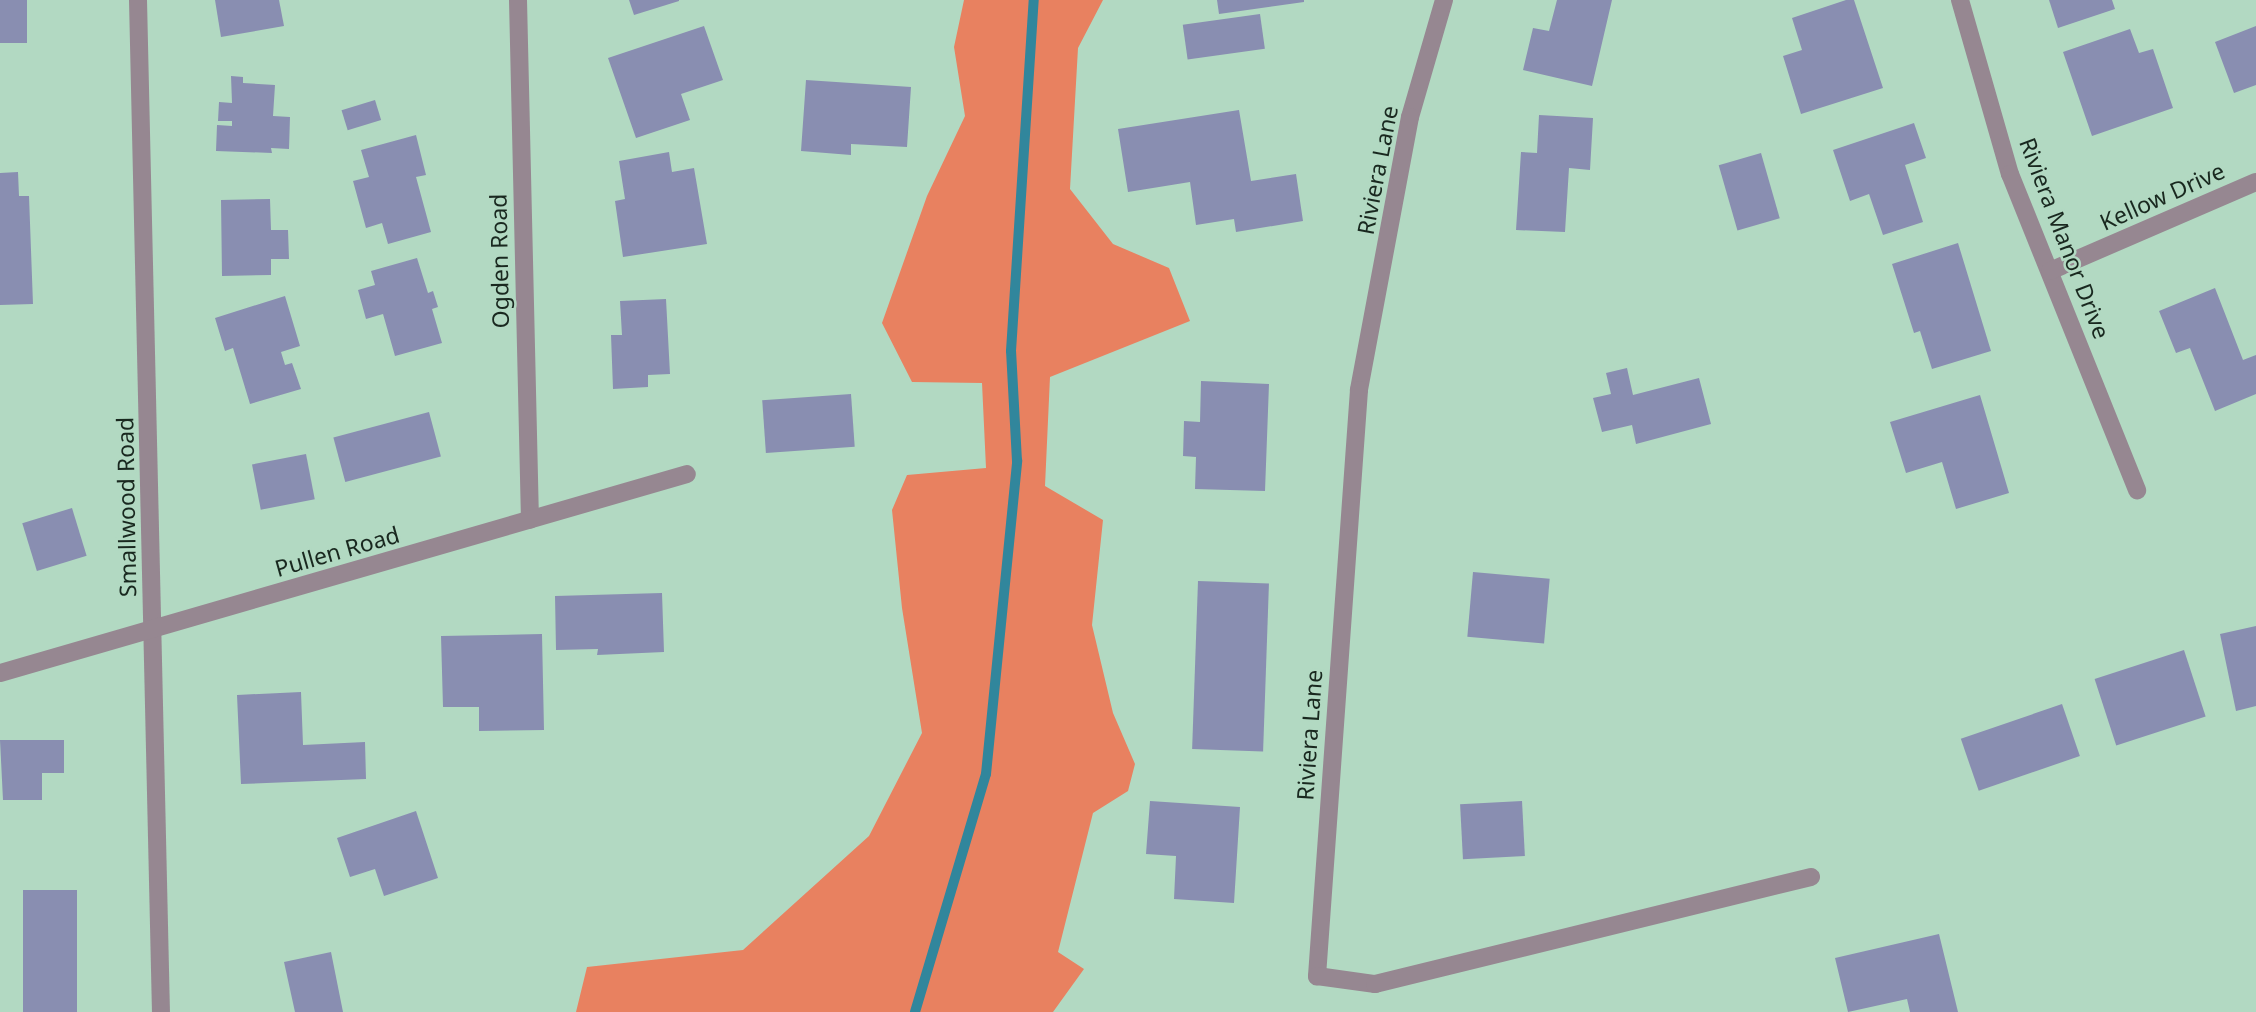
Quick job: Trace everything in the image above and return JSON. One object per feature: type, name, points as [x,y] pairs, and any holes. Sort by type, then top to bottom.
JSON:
[{"type":"street","name":"Smallwood Road","points":[[138,0],[161,1012]]},
{"type":"street","name":"Ogden Road","points":[[518,0],[530,520]]},
{"type":"street","name":"Riviera Lane","points":[[1444,0],[1410,117],[1359,390],[1317,976],[1375,984],[1811,877]]},
{"type":"street","name":"Riviera Manor Drive","points":[[1960,0],[2010,174],[2137,490]]},
{"type":"street","name":"Kellow Drive","points":[[2050,271],[2256,182]]},
{"type":"street","name":"Pullen Road","points":[[0,673],[687,474]]},
{"type":"shaded area","points":[[964,0],[1103,0],[1078,48],[1070,189],[1113,244],[1169,268],[1190,321],[1050,377],[1045,486],[1103,520],[1092,625],[1113,713],[1135,764],[1128,791],[1093,813],[1058,952],[1084,969],[1053,1012],[576,1012],[587,967],[743,950],[869,836],[922,733],[902,608],[892,510],[907,475],[986,468],[982,383],[912,382],[882,323],[927,196],[965,116],[954,47]]},
{"type":"building","points":[[0,0],[27,0],[27,43],[0,43]]},
{"type":"building","points":[[215,0],[279,0],[284,26],[221,37]]},
{"type":"building","points":[[629,0],[679,0],[679,1],[634,15]]},
{"type":"building","points":[[1217,0],[1304,0],[1304,2],[1219,14]]},
{"type":"building","points":[[1557,0],[1612,0],[1592,86],[1523,70],[1533,28],[1549,31]]},
{"type":"building","points":[[1846,0],[1854,0],[1883,88],[1801,114],[1783,56],[1802,50],[1792,18]]},
{"type":"building","points":[[2049,0],[2112,0],[2115,9],[2058,28]]},
{"type":"building","points":[[1260,14],[1265,49],[1188,60],[1183,25]]},
{"type":"building","points":[[704,26],[723,80],[681,94],[690,120],[636,138],[608,58]]},
{"type":"building","points":[[2256,26],[2256,85],[2234,93],[2215,42]]},
{"type":"building","points":[[2130,29],[2139,53],[2153,49],[2173,108],[2092,136],[2063,52]]},
{"type":"building","points":[[231,76],[243,77],[243,83],[275,85],[273,116],[290,117],[289,149],[271,148],[272,153],[216,151],[217,125],[232,126],[232,121],[218,121],[219,102],[232,103]]},
{"type":"building","points":[[806,80],[911,87],[907,147],[851,144],[851,155],[801,151]]},
{"type":"building","points":[[375,100],[381,120],[348,130],[342,110]]},
{"type":"building","points":[[1239,110],[1251,181],[1296,174],[1303,221],[1236,232],[1234,219],[1196,225],[1190,182],[1128,192],[1118,129]]},
{"type":"building","points":[[1539,115],[1593,118],[1590,170],[1569,168],[1565,232],[1516,230],[1521,152],[1537,153]]},
{"type":"building","points":[[1914,123],[1926,158],[1905,165],[1923,222],[1883,235],[1869,194],[1850,201],[1833,150]]},
{"type":"building","points":[[416,135],[426,175],[416,177],[431,232],[388,244],[382,223],[366,228],[353,181],[369,177],[361,150]]},
{"type":"building","points":[[669,152],[672,172],[694,168],[707,244],[623,257],[615,201],[625,199],[619,161]]},
{"type":"building","points":[[1761,153],[1780,218],[1737,230],[1719,165]]},
{"type":"building","points":[[18,172],[19,196],[29,196],[33,304],[0,305],[0,173]]},
{"type":"building","points":[[270,199],[271,230],[288,230],[289,259],[271,259],[271,275],[222,276],[221,200]]},
{"type":"building","points":[[1958,243],[1991,351],[1932,369],[1920,331],[1914,333],[1892,264]]},
{"type":"building","points":[[417,258],[428,293],[433,291],[438,307],[432,309],[442,343],[395,356],[383,314],[366,319],[358,290],[375,285],[371,271]]},
{"type":"building","points":[[2215,288],[2243,360],[2256,355],[2256,394],[2215,411],[2190,348],[2176,353],[2159,311]]},
{"type":"building","points":[[285,296],[300,346],[281,352],[285,365],[292,363],[301,389],[250,404],[233,348],[225,351],[215,318]]},
{"type":"building","points":[[666,299],[670,374],[648,375],[648,387],[613,389],[611,335],[622,335],[620,301]]},
{"type":"building","points":[[1627,368],[1633,395],[1699,378],[1711,424],[1636,444],[1632,425],[1602,432],[1593,398],[1611,394],[1606,373]]},
{"type":"building","points":[[1201,381],[1269,384],[1265,491],[1195,489],[1196,457],[1183,456],[1184,421],[1200,422]]},
{"type":"building","points":[[851,394],[855,447],[766,453],[762,400]]},
{"type":"building","points":[[1980,395],[2009,493],[1956,509],[1942,462],[1906,473],[1890,422]]},
{"type":"building","points":[[429,412],[441,456],[345,482],[333,438]]},
{"type":"building","points":[[306,454],[315,499],[261,510],[252,464]]},
{"type":"building","points":[[72,508],[87,556],[37,571],[22,523]]},
{"type":"building","points":[[1473,572],[1550,579],[1544,643],[1467,637]]},
{"type":"building","points":[[1198,581],[1269,583],[1263,751],[1192,749]]},
{"type":"building","points":[[662,593],[664,652],[597,655],[598,649],[556,650],[555,596]]},
{"type":"building","points":[[2256,626],[2256,706],[2236,711],[2220,634]]},
{"type":"building","points":[[542,634],[544,730],[479,731],[479,707],[443,707],[441,636]]},
{"type":"building","points":[[2184,650],[2206,717],[2116,746],[2095,679]]},
{"type":"building","points":[[301,692],[303,745],[365,742],[366,779],[241,784],[237,695]]},
{"type":"building","points":[[2062,704],[2080,756],[1979,791],[1961,739]]},
{"type":"building","points":[[0,740],[64,740],[64,773],[42,773],[42,800],[3,800]]},
{"type":"building","points":[[1150,801],[1240,807],[1234,903],[1174,899],[1176,856],[1146,854]]},
{"type":"building","points":[[1522,801],[1525,856],[1463,859],[1460,804]]},
{"type":"building","points":[[416,811],[438,878],[384,896],[375,869],[350,877],[337,838]]},
{"type":"building","points":[[23,890],[77,890],[77,1012],[23,1012]]},
{"type":"building","points":[[1939,934],[1958,1012],[1910,1012],[1907,999],[1848,1012],[1835,958]]},
{"type":"building","points":[[331,952],[343,1012],[295,1012],[284,962]]},
{"type":"waterway","points":[[915,1012],[986,774],[1017,461],[1011,351],[1034,0]]}]
